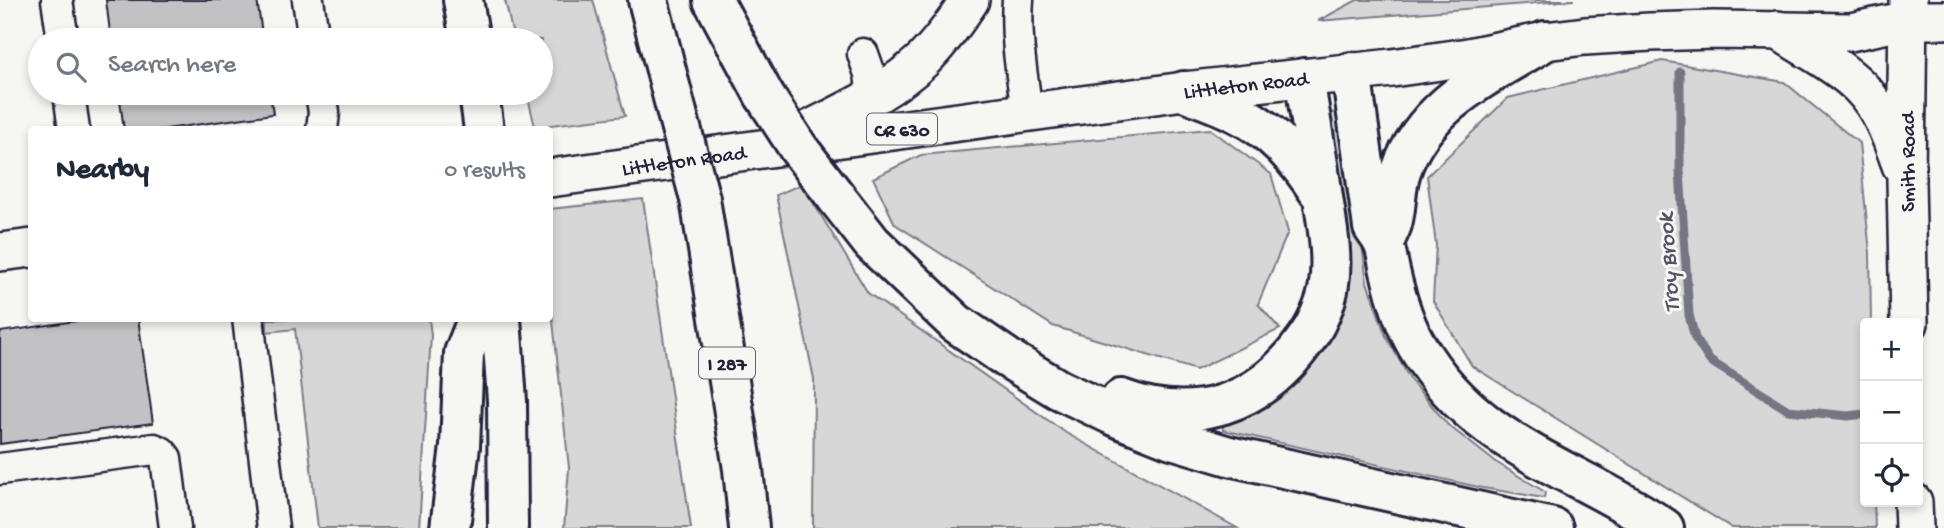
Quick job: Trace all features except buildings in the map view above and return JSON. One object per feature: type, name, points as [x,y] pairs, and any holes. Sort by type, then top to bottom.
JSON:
[{"type":"highway","points":[[463,0],[468,28]]},
{"type":"highway","name":"I 287","points":[[648,0],[700,199],[741,456],[749,528]]},
{"type":"highway","points":[[713,0],[764,95],[799,149],[872,243],[956,323],[1007,358],[1058,389],[1172,439],[1229,456],[1553,528]]},
{"type":"highway","points":[[1384,243],[1393,222],[1395,193],[1401,171],[1425,126],[1456,96],[1545,41]]},
{"type":"highway","points":[[1351,72],[1373,227],[1384,243],[1396,297],[1408,329],[1437,376],[1479,419],[1521,448],[1664,528]]},
{"type":"highway","points":[[956,323],[1012,354],[1066,378],[1127,401],[1166,410],[1204,410],[1241,399],[1270,381],[1295,355],[1314,329],[1329,286],[1330,246],[1304,78]]},
{"type":"highway","points":[[1184,91],[1237,112],[1264,129],[1293,156],[1323,197]]},
{"type":"highway","points":[[450,528],[460,446],[464,353],[476,322]]},
{"type":"highway","points":[[501,322],[507,401],[508,528]]},
{"type":"main road","points":[[777,146],[873,96],[904,76],[941,41],[970,0]]},
{"type":"main road","name":"Littleton Road","points":[[553,178],[1184,91],[1468,57],[1545,41],[1640,32],[1850,32],[1908,10],[1944,20]]},
{"type":"main road","name":"Smith Road","points":[[1908,10],[1906,180],[1909,318]]},
{"type":"main road","points":[[1778,30],[1861,88],[1874,104],[1891,135],[1906,180]]},
{"type":"main road","points":[[0,252],[28,248]]},
{"type":"main road","points":[[1913,507],[1914,528]]},
{"type":"street","points":[[57,0],[61,28]]},
{"type":"street","points":[[309,0],[312,28]]},
{"type":"street","points":[[1018,0],[1017,28],[1027,112]]},
{"type":"street","points":[[863,54],[870,74],[873,96]]},
{"type":"street","points":[[71,105],[73,126]]},
{"type":"street","points":[[322,126],[323,105]]},
{"type":"street","points":[[248,322],[273,528]]},
{"type":"street","points":[[0,469],[154,449],[166,458],[174,528]]},
{"type":"shaded area","points":[[505,0],[593,0],[625,116],[535,126],[530,105],[553,105],[553,28],[511,28]]},
{"type":"shaded area","points":[[1357,0],[1574,0],[1318,21]]},
{"type":"shaded area","points":[[1662,61],[1784,82],[1859,143],[1870,253],[1871,318],[1860,318],[1860,507],[1874,507],[1875,528],[1732,528],[1472,366],[1433,301],[1436,245],[1427,176],[1508,98]]},
{"type":"shaded area","points":[[1337,111],[1345,118],[1367,282],[1386,336],[1411,381],[1448,425],[1494,461],[1545,492],[1544,498],[1483,488],[1223,430],[1223,422],[1279,395],[1310,367],[1330,333],[1347,236],[1330,119],[1332,113]]},
{"type":"shaded area","points":[[1210,129],[1271,174],[1288,232],[1258,304],[1280,329],[1196,370],[1053,326],[895,224],[873,178],[921,155]]},
{"type":"shaded area","points":[[802,184],[868,293],[1066,433],[1237,528],[813,528],[814,379],[776,195]]},
{"type":"shaded area","points":[[643,199],[691,528],[564,528],[569,468],[553,321],[553,209]]},
{"type":"shaded area","points":[[267,322],[429,322],[431,335],[419,528],[318,528],[295,329],[267,332]]},
{"type":"waterway","name":"Troy Brook","points":[[1680,72],[1680,171],[1689,315],[1695,338],[1710,361],[1788,410],[1848,416],[1860,415]]}]
